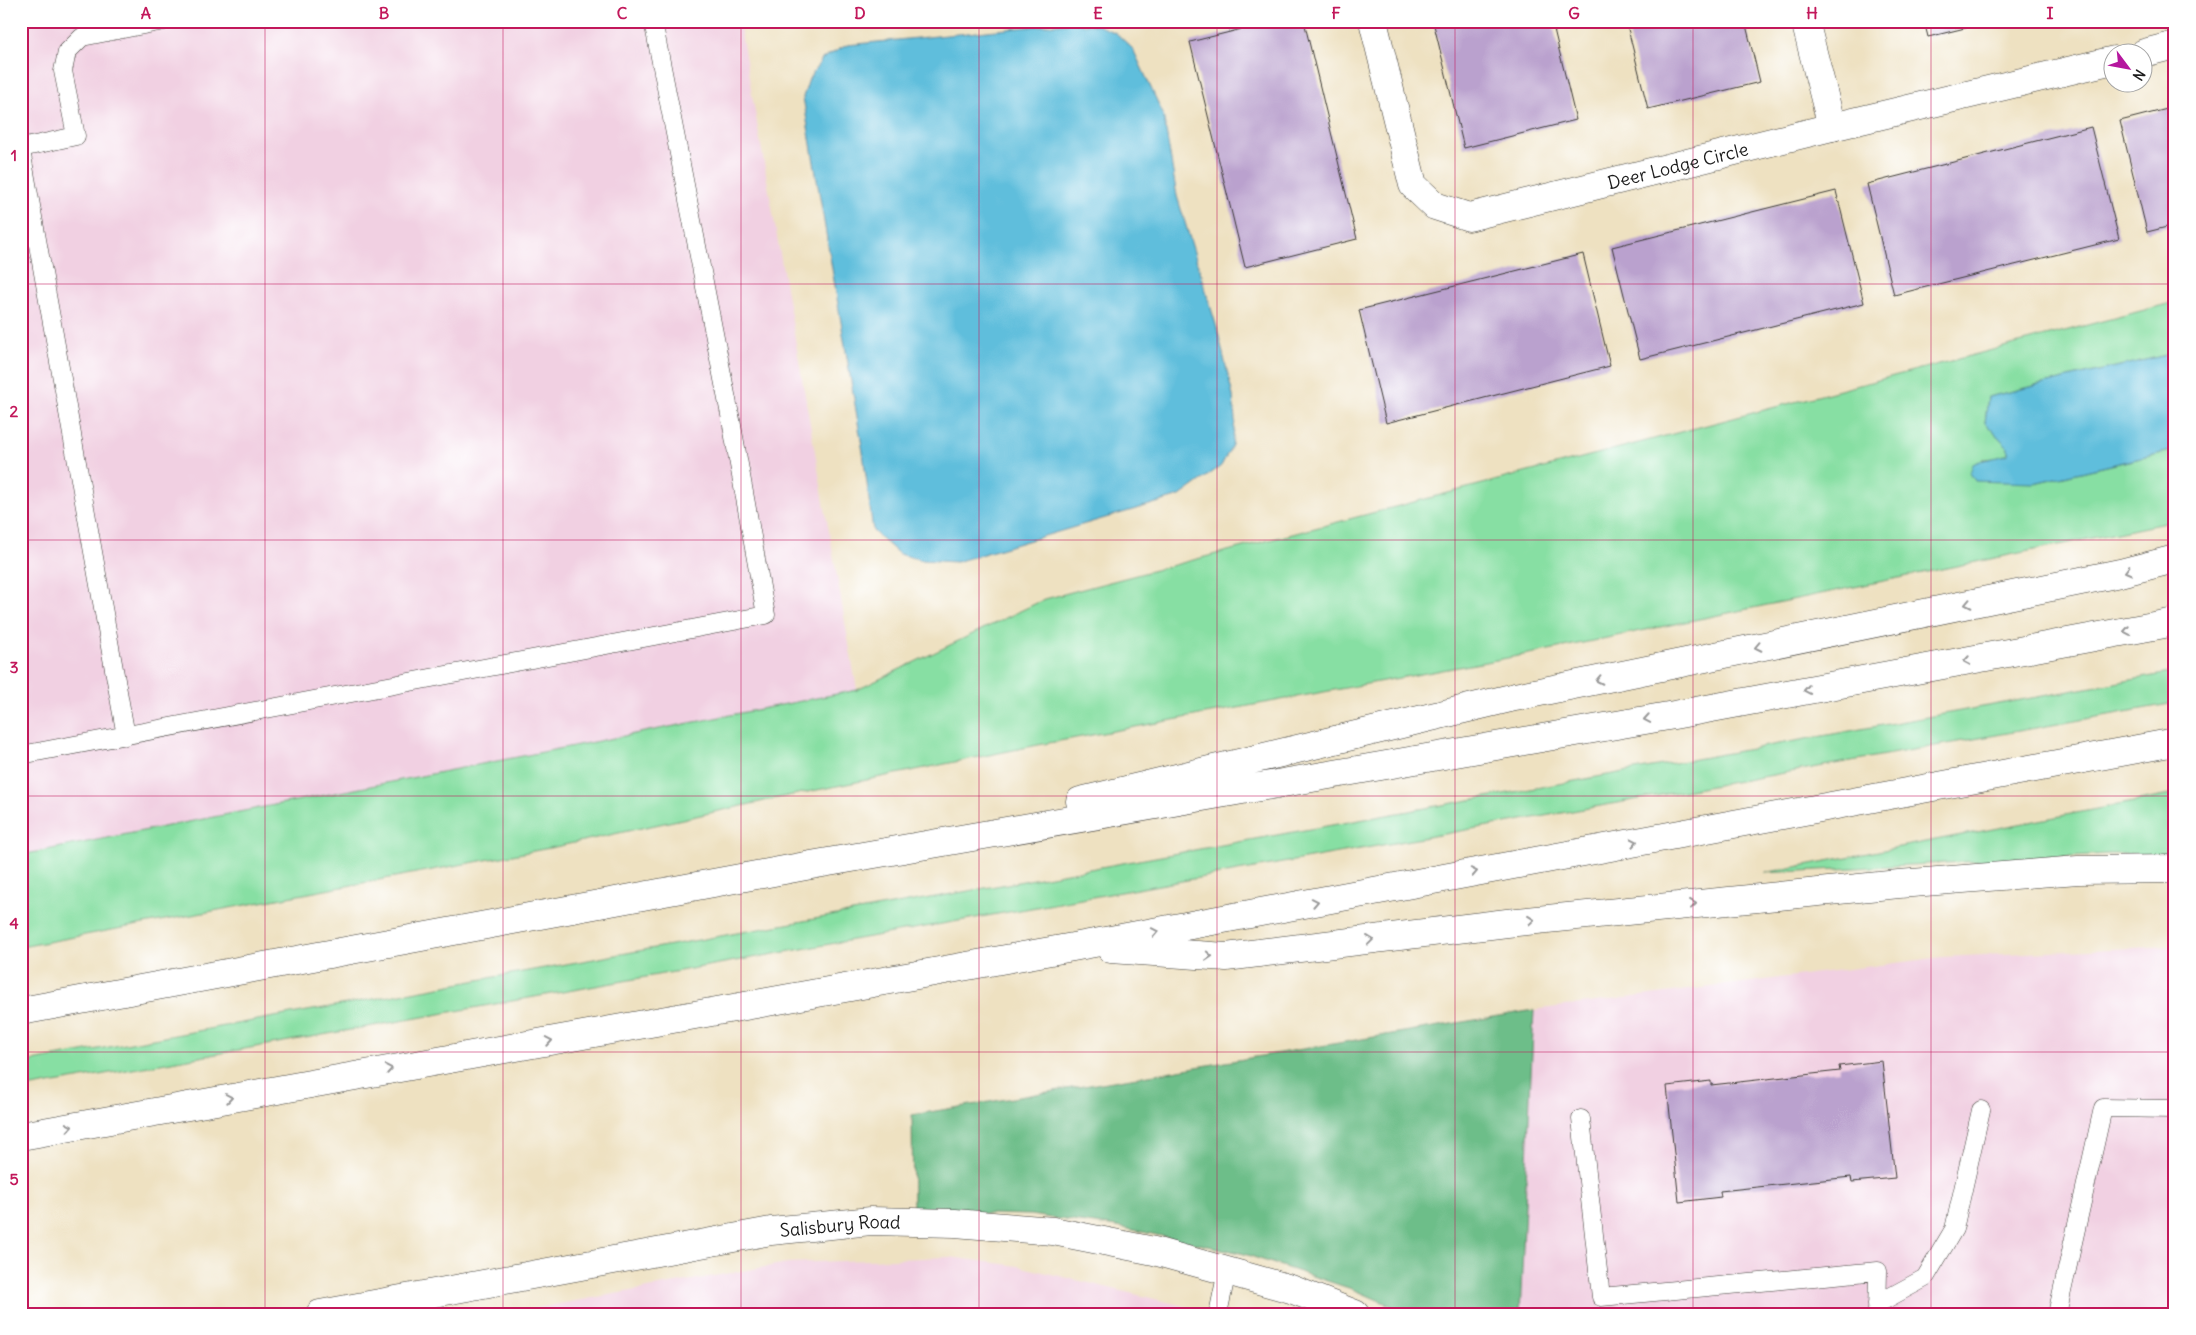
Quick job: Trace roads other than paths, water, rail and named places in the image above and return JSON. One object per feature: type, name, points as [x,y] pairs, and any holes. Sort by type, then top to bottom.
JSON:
[{"type":"main road","name":"Deer Lodge Circle","points":[[1373,21],[1413,185],[1435,206],[1469,217],[1832,127],[2104,62]]},
{"type":"main road","points":[[1805,21],[1832,127]]},
{"type":"main road","points":[[2154,50],[2175,45]]},
{"type":"main road","points":[[811,865],[1515,697],[2120,573],[2175,559]]},
{"type":"main road","points":[[21,1011],[811,865],[1655,718],[2175,622]]},
{"type":"main road","points":[[21,1136],[1073,947],[2175,742]]},
{"type":"main road","points":[[1073,947],[1226,957],[1507,923],[1889,884],[2078,870],[2175,868]]},
{"type":"main road","name":"Salisbury Road","points":[[320,1314],[771,1231],[871,1221],[955,1223],[1053,1231],[1154,1251],[1227,1271],[1291,1289],[1355,1314]]},
{"type":"lane","points":[[126,736],[21,149],[76,136],[63,71],[67,52],[82,36],[164,21]]},
{"type":"lane","points":[[21,755],[766,615],[731,420],[653,21]]},
{"type":"lane","points":[[2057,1314],[2103,1108],[2175,1109]]},
{"type":"lane","points":[[1877,1309],[1925,1278],[1954,1229],[1981,1110]]},
{"type":"lane","points":[[1581,1119],[1601,1297],[1878,1271],[1877,1309]]},
{"type":"lane","points":[[1218,1314],[1227,1271]]},
{"type":"water","points":[[1068,23],[1097,25],[1116,33],[1133,49],[1163,114],[1177,196],[1217,328],[1233,396],[1235,420],[1232,445],[1221,466],[1180,496],[956,562],[922,560],[899,554],[873,531],[863,452],[803,97],[809,79],[822,59],[847,45]]},
{"type":"water","points":[[2175,353],[2175,450],[2034,483],[1975,481],[1970,473],[1973,464],[2008,454],[2008,447],[1985,423],[1988,397]]}]
